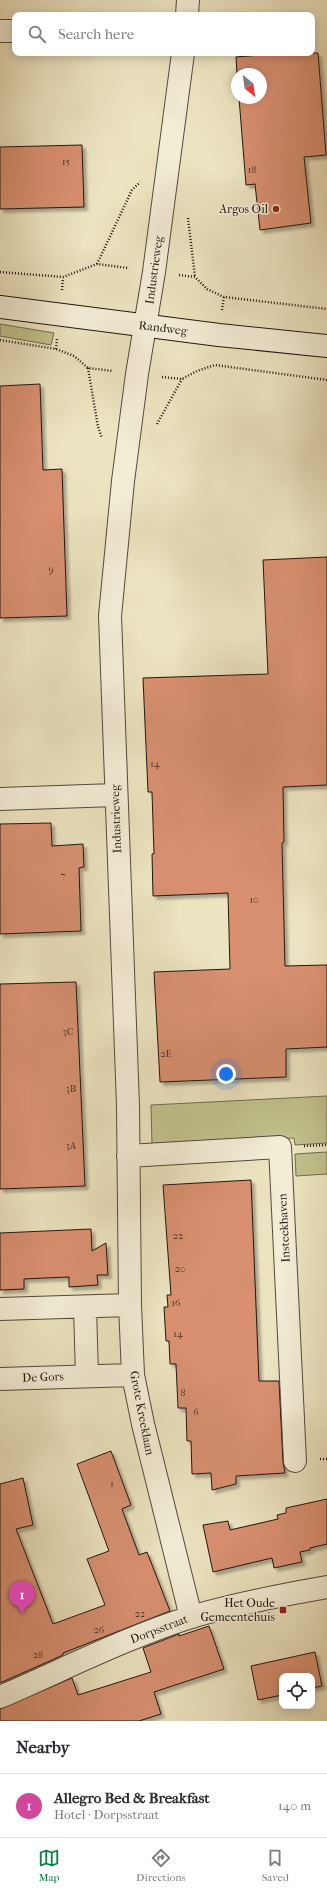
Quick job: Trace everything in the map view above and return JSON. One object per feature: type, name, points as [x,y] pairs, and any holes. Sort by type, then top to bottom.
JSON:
[{"type":"street","points":[[187,12],[188,0]]},
{"type":"street","points":[[0,31],[12,31]]},
{"type":"street","name":"Industrieweg","points":[[128,1156],[128,1106],[115,795],[110,616],[123,481],[154,272],[183,56]]},
{"type":"street","name":"Randweg","points":[[0,307],[145,326],[327,346]]},
{"type":"street","points":[[0,799],[115,795]]},
{"type":"street","name":"Insteekhaven","points":[[128,1156],[280,1147],[295,1461]]},
{"type":"street","name":"Grote Kreeklaan","points":[[128,1156],[130,1306],[134,1375],[144,1431],[191,1617]]},
{"type":"street","points":[[0,1310],[130,1306]]},
{"type":"street","points":[[85,1307],[87,1376]]},
{"type":"street","name":"De Gors","points":[[0,1379],[134,1375]]},
{"type":"street","name":"Dorpsstraat","points":[[0,1697],[148,1632],[191,1617],[278,1596],[327,1587]]},
{"type":"path","points":[[0,272],[63,277],[96,264],[132,190],[143,180]]},
{"type":"path","points":[[195,277],[207,289],[224,297],[327,309]]},
{"type":"path","points":[[0,340],[56,349],[74,356],[88,368],[98,428],[104,441]]},
{"type":"path","points":[[182,379],[197,371],[214,365],[327,380]]},
{"type":"green space","points":[[0,324],[54,333],[51,345],[0,336]]},
{"type":"green space","points":[[327,1096],[327,1143],[295,1145],[294,1138],[152,1145],[151,1105]]},
{"type":"green space","points":[[327,1152],[327,1174],[296,1176],[295,1154]]},
{"type":"building","points":[[315,53],[318,53],[326,155],[304,157],[311,223],[260,230],[255,184],[246,185],[239,104],[267,104],[267,68],[237,68],[236,57],[315,56]]},
{"type":"building","points":[[82,145],[84,207],[0,209],[0,147]]},
{"type":"building","points":[[40,384],[43,470],[62,469],[67,616],[0,618],[0,386]]},
{"type":"building","points":[[327,557],[327,785],[283,787],[284,842],[282,843],[285,966],[327,965],[327,1047],[286,1049],[286,1077],[160,1082],[154,972],[230,969],[228,893],[153,896],[152,854],[154,854],[152,792],[148,792],[143,678],[268,674],[263,560]]},
{"type":"building","points":[[51,823],[52,846],[83,844],[84,867],[79,868],[81,931],[0,934],[0,824]]},
{"type":"building","points":[[76,982],[85,1186],[0,1189],[0,984]]},
{"type":"building","points":[[251,1180],[259,1381],[279,1381],[283,1462],[285,1473],[236,1476],[236,1484],[212,1490],[211,1473],[192,1474],[191,1441],[187,1441],[186,1408],[178,1408],[176,1364],[170,1364],[169,1341],[166,1341],[164,1307],[168,1307],[167,1295],[171,1295],[163,1185]]},
{"type":"building","points":[[91,1229],[92,1251],[106,1243],[108,1275],[97,1275],[98,1285],[69,1287],[69,1277],[24,1279],[24,1289],[0,1290],[0,1233]]},
{"type":"building","points":[[111,1451],[131,1505],[122,1509],[139,1555],[147,1552],[170,1611],[63,1653],[63,1655],[0,1683],[0,1484],[23,1478],[33,1525],[16,1529],[53,1624],[105,1605],[87,1559],[109,1551],[77,1464]]},
{"type":"building","points":[[327,1499],[327,1544],[300,1552],[302,1562],[274,1568],[272,1558],[213,1572],[203,1525],[228,1521],[230,1530],[278,1519],[277,1515],[286,1513],[286,1508]]},
{"type":"building","points":[[209,1626],[224,1669],[154,1692],[161,1714],[139,1721],[0,1721],[0,1709],[72,1678],[78,1695],[151,1672],[143,1648],[179,1634],[179,1636]]},
{"type":"building","points":[[315,1652],[322,1686],[315,1687],[315,1673],[279,1673],[279,1696],[258,1700],[251,1666]]},
{"type":"place","name":"Argos Oil","points":[[276,209]]},
{"type":"place","name":"Het Oude Gemeentehuis","points":[[283,1610]]},
{"type":"place","name":"Allegro Bed & Breakfast","points":[[22,1614]]}]
